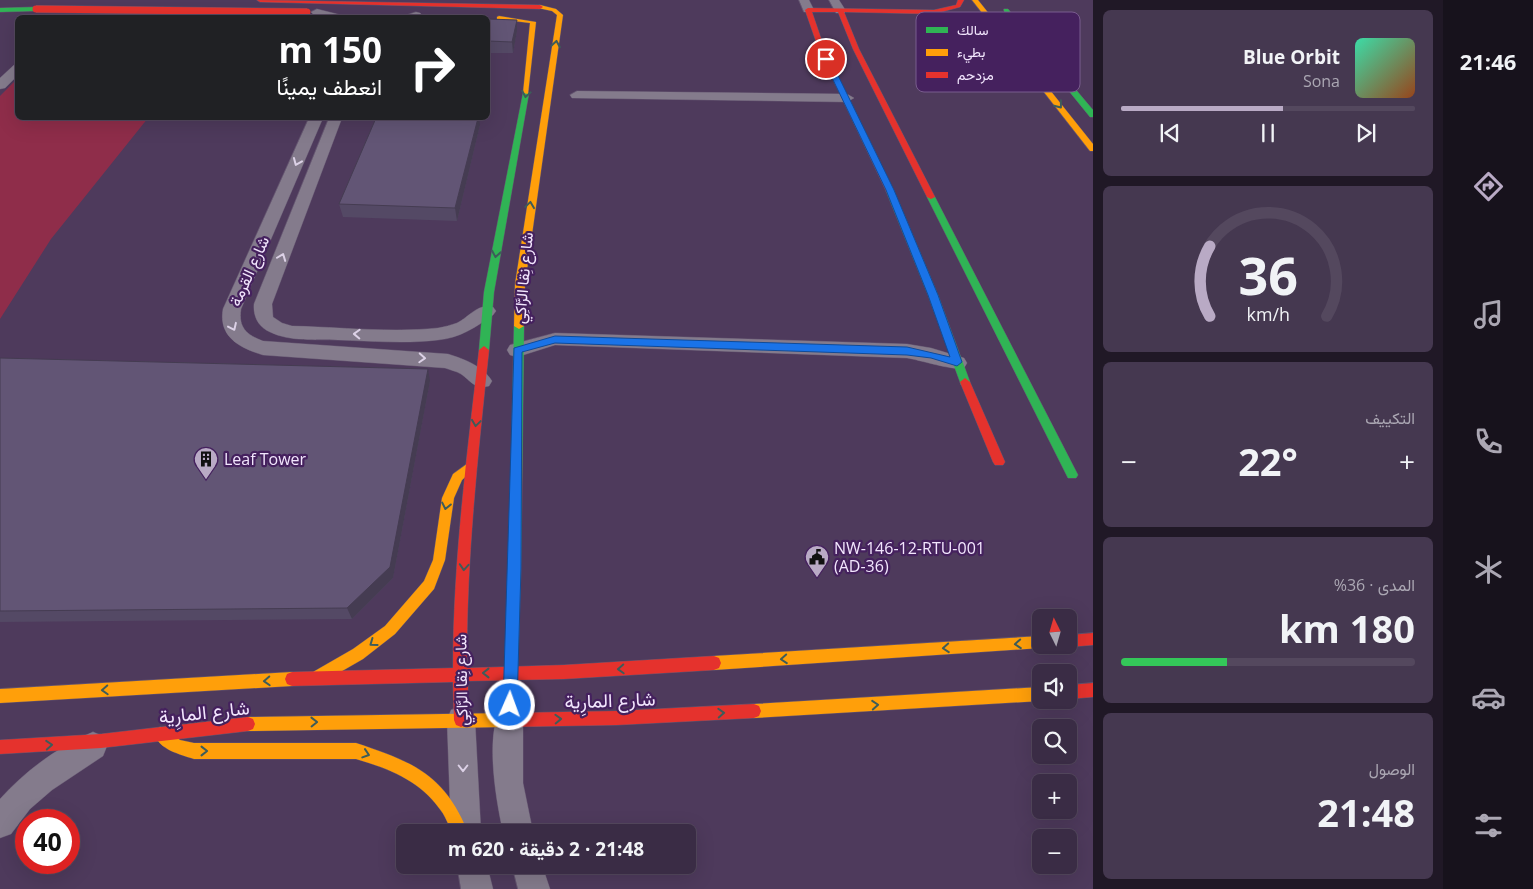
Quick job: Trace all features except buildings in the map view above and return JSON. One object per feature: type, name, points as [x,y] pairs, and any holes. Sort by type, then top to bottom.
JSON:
[{"type":"street","points":[[61,15],[72,0]]},
{"type":"street","points":[[250,15],[259,0],[313,8],[403,15]]},
{"type":"street","points":[[834,0],[850,24],[856,49],[1072,475]]},
{"type":"street","points":[[846,0],[869,7],[904,13]]},
{"type":"street","points":[[934,12],[958,6],[961,0]]},
{"type":"street","points":[[975,0],[985,12],[1008,12]]},
{"type":"street","points":[[999,1],[1008,12]]},
{"type":"street","points":[[916,13],[840,11],[806,5],[822,50],[848,100],[890,190],[933,295],[957,362],[999,462]]},
{"type":"street","name":"شارع نِقا الرَّاكِي","points":[[313,8],[542,7],[557,11],[560,17],[521,274],[517,350],[512,673],[508,784],[516,824]]},
{"type":"street","points":[[0,10],[313,8],[333,15]]},
{"type":"street","name":"شارع نِقا الرَّاكِي","points":[[466,824],[461,720],[460,632],[471,466],[482,381],[487,311],[528,82],[533,22],[490,18]]},
{"type":"street","points":[[812,23],[850,24]]},
{"type":"street","points":[[856,49],[866,35]]},
{"type":"street","points":[[0,85],[15,71]]},
{"type":"street","points":[[1049,92],[1093,149]]},
{"type":"street","points":[[1075,92],[1093,114]]},
{"type":"street","points":[[577,95],[848,100]]},
{"type":"street","name":"شارع القرمة","points":[[315,120],[232,309],[230,321],[234,332],[246,342],[264,348],[448,361],[467,368],[482,381]]},
{"type":"street","name":"شارع القرمة","points":[[335,120],[263,304],[263,315],[270,324],[284,331],[423,335],[453,332],[470,324],[487,311]]},
{"type":"street","points":[[1075,125],[1093,134]]},
{"type":"street","name":"شارع القرمة","points":[[379,335],[396,338],[400,344],[398,351],[390,356]]},
{"type":"street","points":[[517,350],[555,339],[907,351],[957,362]]},
{"type":"street","points":[[316,678],[374,642],[402,618],[429,585],[439,560],[448,498],[457,477],[471,466]]},
{"type":"street","points":[[1078,640],[1093,639]]},
{"type":"street","name":"شارع المارِية","points":[[0,696],[316,678],[512,673],[670,666],[1032,643]]},
{"type":"street","points":[[1077,691],[1093,690]]},
{"type":"street","name":"شارع المارِية","points":[[0,747],[101,741],[250,724],[461,720],[509,721],[826,708],[1032,695]]},
{"type":"street","points":[[161,734],[170,744],[181,749],[194,751],[356,751],[408,772],[436,793],[444,802],[456,824]]},
{"type":"street","points":[[0,824],[8,811],[36,782],[101,741]]},
{"type":"street","points":[[474,874],[477,889]]},
{"type":"street","points":[[530,874],[534,889]]},
{"type":"shaded area","points":[[15,81],[15,120],[146,120],[51,239],[0,319],[0,96]]},
{"type":"traffic: fast","points":[[0,10],[36,9]]},
{"type":"traffic: fast","points":[[1074,92],[1093,115]]},
{"type":"traffic: fast","points":[[484,350],[489,292],[526,93]]},
{"type":"traffic: fast","points":[[890,191],[933,295],[965,382]]},
{"type":"traffic: fast","points":[[931,197],[1072,475]]},
{"type":"traffic: fast","points":[[509,721],[515,568],[519,326]]},
{"type":"traffic: slow","points":[[975,0],[985,12]]},
{"type":"traffic: slow","points":[[519,326],[520,284],[560,15],[554,10],[540,7]]},
{"type":"traffic: slow","points":[[499,18],[533,22],[526,93]]},
{"type":"traffic: slow","points":[[1048,92],[1093,149]]},
{"type":"traffic: slow","points":[[318,677],[358,654],[390,630],[429,585],[439,560],[448,498],[457,477],[471,466]]},
{"type":"traffic: slow","points":[[714,663],[1032,643]]},
{"type":"traffic: slow","points":[[0,696],[292,679]]},
{"type":"traffic: slow","points":[[754,711],[1032,695]]},
{"type":"traffic: slow","points":[[248,724],[507,720]]},
{"type":"traffic: slow","points":[[161,734],[176,746],[194,751],[356,751],[404,769],[426,783],[436,791],[456,824]]},
{"type":"traffic: jam","points":[[260,0],[540,7]]},
{"type":"traffic: jam","points":[[890,191],[822,50],[808,10],[934,12],[958,6],[961,0]]},
{"type":"traffic: jam","points":[[36,9],[307,12]]},
{"type":"traffic: jam","points":[[840,11],[856,49],[931,197]]},
{"type":"traffic: jam","points":[[461,720],[460,632],[471,466],[484,350]]},
{"type":"traffic: jam","points":[[965,382],[999,462]]},
{"type":"traffic: jam","points":[[1078,640],[1093,639]]},
{"type":"traffic: jam","points":[[292,679],[564,672],[714,663]]},
{"type":"traffic: jam","points":[[1077,691],[1093,690]]},
{"type":"traffic: jam","points":[[507,720],[617,718],[754,711]]},
{"type":"traffic: jam","points":[[0,747],[101,741],[248,724]]},
{"type":"place","name":"Leaf Tower","points":[[206,480]]},
{"type":"place","name":"NW-146-12-RTU-001 (AD-36)","points":[[817,578]]},
{"type":"route","points":[[510,705],[515,568],[517,350],[523,350],[544,341],[555,339],[907,351],[919,352],[957,362],[933,295],[890,190],[826,59]]}]
